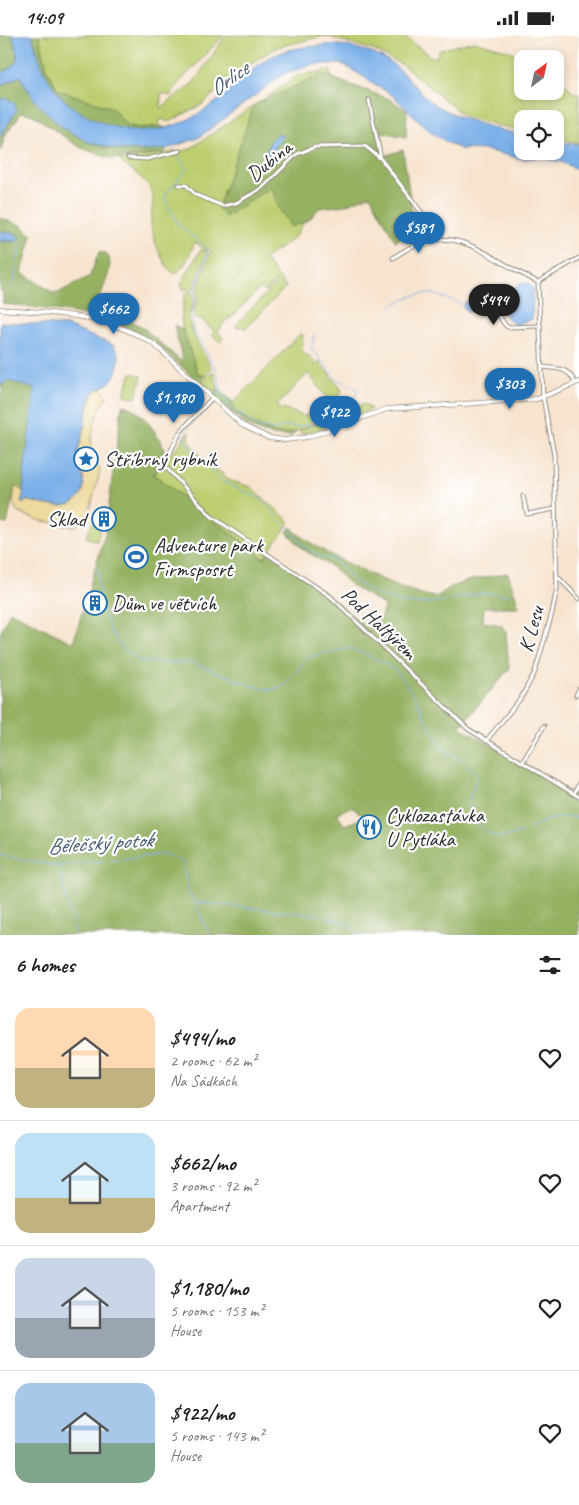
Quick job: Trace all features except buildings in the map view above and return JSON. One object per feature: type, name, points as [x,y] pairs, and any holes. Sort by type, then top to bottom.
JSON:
[{"type":"street","name":"Dubina","points":[[369,100],[381,159]]},
{"type":"street","name":"Dubina","points":[[179,185],[186,185],[196,195],[223,207],[250,196],[270,181],[296,154],[315,147],[365,147],[381,159],[441,238]]},
{"type":"street","points":[[128,158],[147,159],[180,151]]},
{"type":"street","points":[[393,258],[406,249],[441,238],[462,241],[538,282],[579,258]]},
{"type":"street","name":"K Lesu","points":[[486,741],[521,698],[535,672],[552,613],[556,576],[554,454],[543,398],[538,282]]},
{"type":"street","points":[[502,295],[496,295],[497,310],[502,322],[507,327],[540,326]]},
{"type":"street","points":[[0,309],[70,314],[131,332],[154,345],[212,398],[253,432],[269,439],[285,440],[308,437],[387,409],[543,398],[577,382],[572,375],[563,369],[542,367]]},
{"type":"street","name":"Pod Haltýřem","points":[[212,398],[180,432],[164,465],[211,516],[331,597],[434,695],[460,723],[486,741],[579,797]]},
{"type":"street","points":[[523,496],[527,514],[555,509]]},
{"type":"street","points":[[556,576],[568,585],[579,599]]},
{"type":"street","points":[[576,695],[579,689]]},
{"type":"street","points":[[522,763],[544,727]]},
{"type":"street","points":[[573,794],[579,783]]},
{"type":"green space","points":[[0,35],[12,35],[17,49],[16,64],[0,74]]},
{"type":"green space","points":[[32,35],[39,35],[47,69],[58,90],[112,108],[127,125],[139,128],[160,126],[166,128],[137,131],[106,124],[78,111],[66,102],[51,86],[41,65]]},
{"type":"green space","points":[[39,35],[224,35],[176,86],[171,96],[161,93],[161,108],[194,82],[226,35],[402,35],[435,58],[440,50],[474,41],[514,53],[514,100],[564,100],[564,83],[574,94],[575,92],[579,94],[579,143],[564,140],[564,110],[514,110],[514,129],[465,117],[404,66],[373,50],[325,36],[277,47],[234,74],[203,104],[169,122],[161,119],[158,127],[138,128],[127,125],[112,108],[58,90],[47,69]]},
{"type":"green space","points":[[330,70],[340,100],[309,214],[294,238],[264,259],[286,287],[245,329],[240,326],[238,328],[235,326],[277,282],[275,281],[265,292],[260,288],[232,317],[225,321],[218,332],[223,338],[220,342],[212,335],[214,331],[202,320],[196,319],[193,311],[196,305],[197,290],[211,250],[207,248],[208,251],[195,242],[185,264],[176,274],[167,267],[159,252],[152,229],[152,193],[142,178],[119,160],[188,150],[299,75]]},
{"type":"green space","points":[[322,74],[389,99],[407,110],[406,137],[381,132],[384,156],[403,150],[414,225],[396,242],[370,195],[345,205],[319,208],[309,220],[291,227],[279,208],[271,187],[225,217],[218,207],[254,105]]},
{"type":"green space","points":[[20,76],[35,98],[59,123],[72,133],[100,146],[131,151],[166,149],[164,153],[113,159],[79,147],[33,115],[22,112],[6,134],[0,152],[0,86]]},
{"type":"green space","points":[[0,218],[21,225],[32,235],[22,273],[54,293],[60,292],[90,276],[99,252],[106,253],[110,265],[109,272],[97,308],[141,326],[183,363],[174,325],[183,330],[198,374],[203,376],[202,381],[214,394],[218,389],[232,401],[234,410],[251,423],[277,434],[295,432],[292,436],[279,436],[257,431],[246,425],[154,342],[137,332],[81,314],[3,304],[3,292],[0,291],[0,241],[13,242],[0,231]]},
{"type":"green space","points":[[201,249],[206,251],[207,255],[194,288],[184,290],[181,284]]},
{"type":"green space","points":[[191,290],[194,304],[190,311],[191,327],[211,368],[205,376],[198,374],[185,341],[181,320],[185,294]]},
{"type":"green space","points":[[301,333],[303,335],[302,351],[315,361],[314,366],[319,361],[342,390],[333,406],[308,373],[276,407],[305,416],[311,414],[316,421],[303,429],[287,434],[269,432],[245,419],[232,407],[232,404]]},
{"type":"green space","points":[[213,371],[218,388],[214,394],[202,381]]},
{"type":"green space","points":[[131,373],[142,376],[136,398],[124,395]]},
{"type":"green space","points":[[9,380],[36,388],[36,394],[25,464],[24,492],[15,487],[7,524],[0,523],[0,400],[3,389],[1,387]]},
{"type":"green space","points":[[364,404],[371,409],[332,426],[301,434],[300,430]]},
{"type":"green space","points":[[122,405],[136,411],[148,422],[165,449],[154,475],[264,558],[270,553],[324,592],[368,629],[374,626],[379,619],[384,605],[352,586],[332,567],[304,550],[287,532],[291,527],[317,547],[359,569],[404,588],[436,597],[451,587],[470,580],[508,573],[519,607],[484,607],[483,622],[501,625],[506,632],[509,669],[460,727],[579,797],[579,935],[0,935],[0,634],[10,611],[73,643],[105,534]],"holes":[[[351,807],[366,817],[344,825],[337,813]]]},
{"type":"green space","points":[[189,432],[190,442],[203,458],[231,481],[251,487],[290,522],[264,558],[154,475]]},
{"type":"green space","points":[[92,523],[101,526],[97,541],[86,537]]},
{"type":"sand","name":"Stříbrný rybník","points":[[102,388],[107,397],[94,425],[91,442],[93,457],[100,471],[89,514],[75,527],[38,520],[17,512],[13,502],[15,486],[24,492],[21,502],[30,501],[64,505],[80,497],[84,480],[78,461],[78,452],[93,396],[96,390]]},
{"type":"water","points":[[12,35],[32,35],[41,64],[53,87],[71,106],[83,114],[117,127],[151,130],[183,122],[199,114],[261,63],[273,56],[300,48],[340,45],[357,48],[375,54],[398,68],[426,97],[444,110],[477,123],[514,133],[514,157],[485,150],[460,149],[450,144],[431,132],[392,95],[343,64],[315,64],[285,73],[198,138],[166,149],[149,151],[116,149],[88,142],[63,128],[35,101],[20,76],[0,86],[0,74],[12,66],[17,58]]},
{"type":"water","points":[[5,98],[14,102],[17,110],[0,137],[0,99]]},
{"type":"water","points":[[278,133],[282,136],[269,156],[266,153],[271,140]]},
{"type":"water","points":[[564,143],[579,144],[579,170],[561,162],[550,160],[564,160]]},
{"type":"water","points":[[0,231],[16,234],[20,238],[18,241],[0,241]]},
{"type":"water","points":[[521,283],[527,283],[533,288],[532,319],[514,325],[503,313],[500,302]]},
{"type":"water","points":[[486,300],[488,306],[481,312],[467,312],[463,307],[465,302]]},
{"type":"water","name":"Stříbrný rybník","points":[[0,322],[67,326],[113,345],[119,355],[114,377],[93,393],[89,403],[77,459],[84,484],[82,494],[73,503],[54,506],[27,500],[23,504],[21,502],[35,389],[9,381],[3,383],[0,389]]},
{"type":"waterway","points":[[172,147],[187,169],[166,194],[165,200],[178,224],[206,247],[208,252],[194,292],[194,306],[191,314],[194,331],[216,370],[221,389],[230,407],[258,427],[276,430],[285,426],[298,427],[310,424],[338,414],[357,394],[357,389],[336,379],[311,348],[315,334]]},
{"type":"waterway","points":[[14,283],[20,248],[17,241]]},
{"type":"waterway","points":[[391,306],[411,296],[420,294],[444,297],[464,306]]},
{"type":"waterway","points":[[488,306],[494,306]]},
{"type":"waterway","points":[[221,389],[208,409],[192,423],[182,436],[196,456],[224,482],[261,499],[305,547],[319,556],[334,560],[354,581],[378,595],[399,602],[431,603],[484,593],[510,595]]},
{"type":"waterway","points":[[98,568],[100,602],[110,630],[122,648],[142,662],[194,663],[252,686],[270,690],[284,686],[308,657],[350,648],[384,663],[397,672],[419,703],[423,715],[441,747],[463,761]]},
{"type":"waterway","points":[[466,764],[478,774],[468,802],[480,826],[490,834],[502,837],[522,832]]},
{"type":"waterway","points":[[529,829],[553,819],[565,817],[579,818]]},
{"type":"waterway","name":"Bělečský potok","points":[[0,855],[57,866],[166,854],[182,862],[188,889],[210,935]]},
{"type":"waterway","points":[[58,866],[76,935]]},
{"type":"waterway","points":[[196,904],[203,903],[320,915]]},
{"type":"waterway","points":[[327,917],[347,924],[361,935]]},
{"type":"place","name":"Stříbrný rybník","points":[[86,459]]},
{"type":"place","name":"Sklad","points":[[104,519]]},
{"type":"place","name":"Adventure park Firmsposrt","points":[[136,557]]},
{"type":"place","name":"Dům ve větvích","points":[[95,603]]},
{"type":"place","name":"Cyklozastávka U Pytláka","points":[[369,827]]},
{"type":"water label","name":"Orlice","points":[[229,79]]}]
